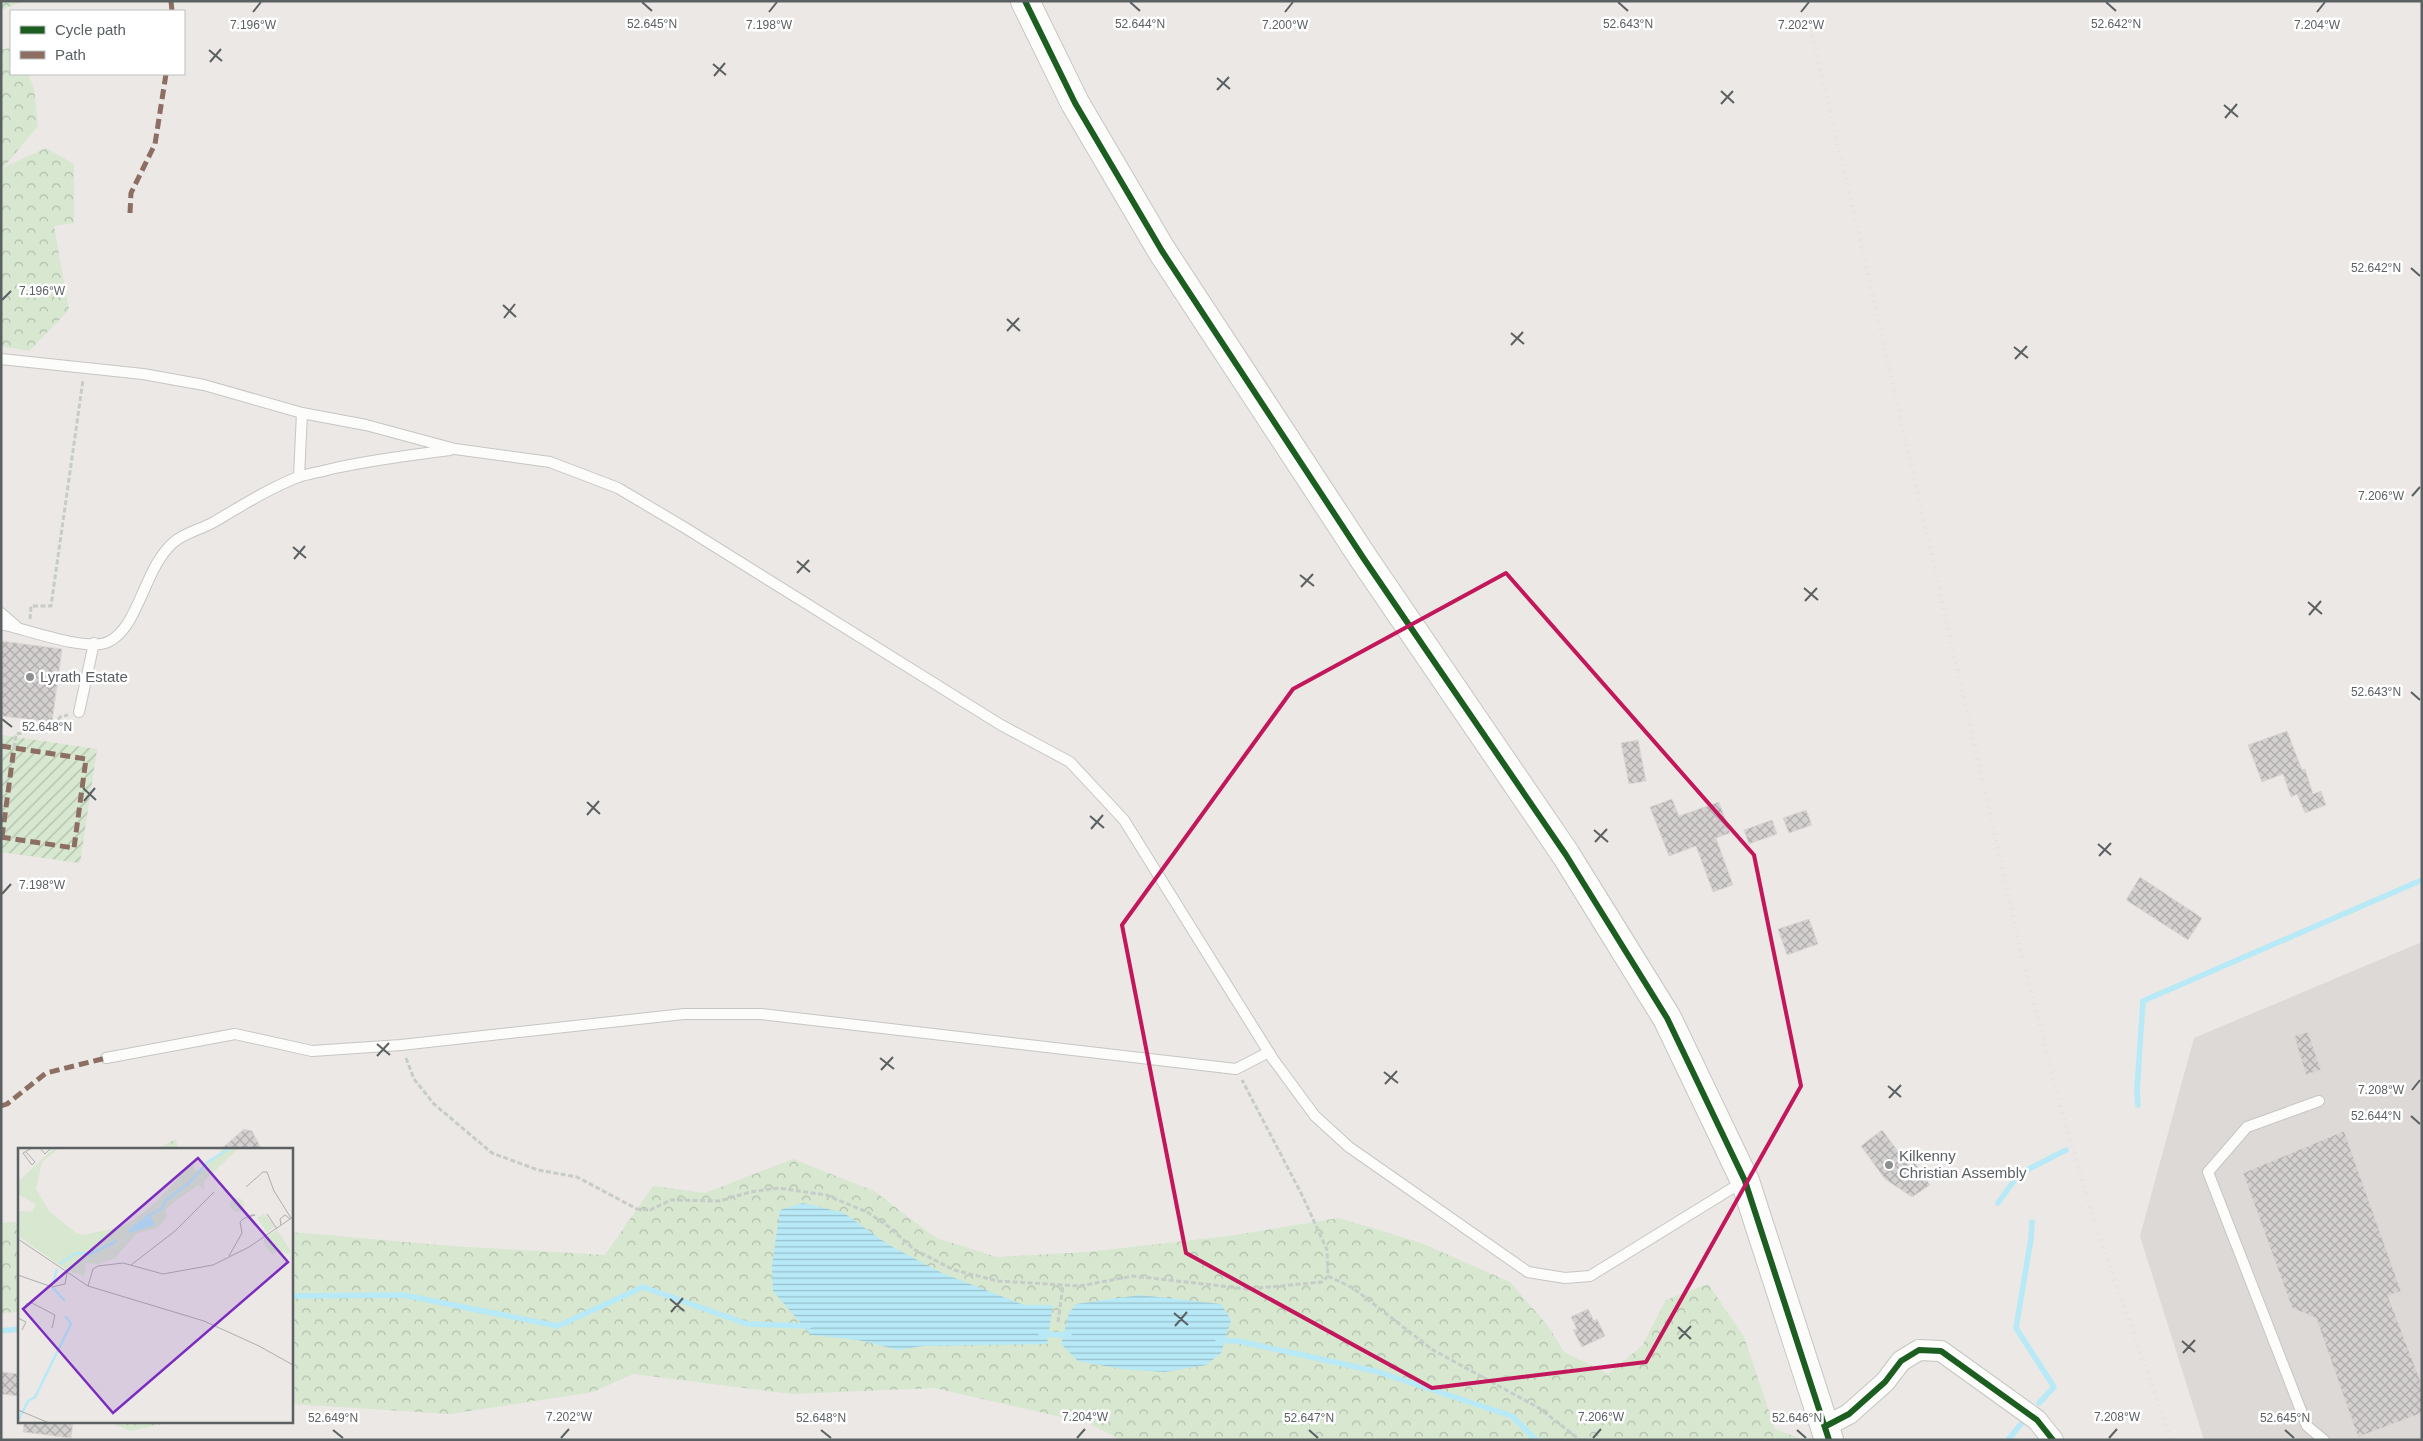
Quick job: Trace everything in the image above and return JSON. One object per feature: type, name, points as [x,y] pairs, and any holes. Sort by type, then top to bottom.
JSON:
[{"type":"main road","points":[[1025,1],[1075,103],[1162,251],[1364,559],[1566,855],[1667,1018],[1745,1181],[1827,1433]]},
{"type":"street","points":[[1827,1433],[1885,1382],[1901,1361],[1919,1350],[1941,1350],[2036,1420],[2053,1440]]},
{"type":"lane","points":[[1,359],[85,367],[204,385],[302,413],[366,426],[455,449],[550,462],[618,488],[1000,725],[1070,762],[1124,820],[1269,1052],[1315,1116],[1350,1147],[1528,1272],[1565,1278],[1590,1276],[1745,1181]]},
{"type":"lane","points":[[299,477],[302,413]]},
{"type":"lane","points":[[1,624],[69,642],[106,643],[121,634],[130,621],[142,590],[159,560],[174,542],[205,527],[260,495],[299,477],[368,460],[455,449]]},
{"type":"lane","points":[[1,613],[16,627]]},
{"type":"lane","points":[[79,712],[94,643]]},
{"type":"lane","points":[[106,1058],[235,1034],[312,1051],[401,1045],[684,1014],[761,1014],[1236,1069],[1269,1052]]},
{"type":"lane","points":[[2320,1101],[2247,1127],[2208,1172],[2307,1426],[2324,1440]]},
{"type":"path","points":[[30,631],[31,606],[51,606],[85,367]]},
{"type":"path","points":[[14,748],[16,734],[50,727],[56,724],[60,717],[79,712]]},
{"type":"path","points":[[1,848],[2,838]]},
{"type":"path","points":[[401,1045],[414,1079],[434,1104],[492,1152],[538,1170],[577,1177],[638,1209],[650,1210],[671,1200],[720,1201],[750,1192],[779,1188],[826,1195],[867,1212],[889,1227],[915,1250],[954,1270],[998,1281],[1080,1286],[1133,1276],[1248,1289],[1322,1282],[1328,1276],[1327,1250],[1290,1173],[1236,1069]]},
{"type":"path","points":[[1328,1276],[1353,1288],[1433,1350],[1540,1408],[1580,1440]]},
{"type":"path","points":[[1058,1322],[1063,1285]]},
{"type":"highlighted area","points":[[1506,573],[1754,855],[1801,1086],[1646,1362],[1432,1388],[1186,1253],[1122,925],[1293,689]]},
{"type":"shaded area","points":[[2422,942],[2422,1440],[2204,1440],[2140,1236],[2194,1038]]},
{"type":"green space","points":[[1,1],[24,1],[1,10]]},
{"type":"green space","points":[[10,48],[10,75],[28,75],[34,89],[38,126],[3,168],[46,148],[74,164],[74,223],[54,226],[69,310],[29,351],[1,346],[1,50]]},
{"type":"green space","points":[[1,735],[97,749],[80,863],[1,852]]},
{"type":"green space","points":[[176,1139],[178,1148],[159,1148]]},
{"type":"green space","points":[[793,1159],[874,1191],[936,1238],[997,1257],[1088,1252],[1229,1236],[1339,1218],[1421,1243],[1510,1282],[1548,1326],[1564,1352],[1608,1374],[1642,1346],[1666,1300],[1708,1284],[1744,1337],[1775,1429],[1804,1440],[1121,1440],[1088,1423],[934,1388],[792,1394],[633,1374],[593,1392],[450,1414],[292,1404],[292,1232],[451,1246],[605,1255],[653,1186],[705,1193]]},
{"type":"green space","points":[[18,1222],[18,1312],[1,1313],[1,1223]]},
{"type":"green space","points":[[114,1424],[163,1424],[130,1431]]},
{"type":"water","points":[[803,1203],[844,1213],[887,1244],[942,1273],[1024,1305],[1053,1305],[1047,1344],[922,1346],[899,1350],[858,1340],[811,1335],[773,1291],[772,1265],[780,1210]]},
{"type":"water","points":[[1140,1295],[1221,1304],[1231,1320],[1221,1353],[1206,1365],[1165,1372],[1121,1369],[1078,1361],[1061,1344],[1069,1313],[1076,1304]]},
{"type":"building","name":"Lyrath Estate","points":[[1,641],[62,649],[52,722],[1,716]]},
{"type":"building","points":[[2287,731],[2302,770],[2305,769],[2313,794],[2321,791],[2326,805],[2305,813],[2297,794],[2291,797],[2283,774],[2262,782],[2248,745]]},
{"type":"building","points":[[1638,740],[1646,781],[1629,784],[1621,743]]},
{"type":"building","points":[[1672,799],[1679,816],[1719,802],[1730,833],[1716,838],[1733,885],[1713,892],[1696,846],[1669,856],[1650,807]]},
{"type":"building","points":[[1806,810],[1812,825],[1789,833],[1783,818]]},
{"type":"building","points":[[1772,820],[1777,834],[1749,844],[1744,830]]},
{"type":"building","points":[[2140,877],[2202,918],[2188,940],[2126,900]]},
{"type":"building","points":[[1809,919],[1818,944],[1787,955],[1778,929]]},
{"type":"building","points":[[2308,1032],[2321,1070],[2306,1075],[2294,1036]]},
{"type":"building","points":[[244,1129],[252,1131],[261,1148],[222,1148]]},
{"type":"building","points":[[1882,1130],[1904,1159],[1910,1156],[1930,1185],[1912,1197],[1885,1179],[1861,1146]]},
{"type":"building","points":[[2344,1131],[2401,1291],[2388,1296],[2422,1385],[2422,1413],[2358,1437],[2316,1318],[2292,1308],[2243,1173]]},
{"type":"building","points":[[1588,1309],[1594,1321],[1597,1319],[1605,1336],[1582,1347],[1573,1330],[1577,1329],[1571,1317]]},
{"type":"building","points":[[1,1372],[18,1374],[18,1396],[1,1394]]},
{"type":"building","points":[[24,1424],[73,1424],[71,1438],[23,1432]]},
{"type":"waterway","points":[[2138,1105],[2137,1090],[2143,1001],[2422,880]]},
{"type":"waterway","points":[[1998,1203],[2019,1174],[2066,1150]]},
{"type":"waterway","points":[[2032,1222],[2031,1239],[2016,1328],[2054,1387],[2039,1403]]},
{"type":"waterway","points":[[292,1296],[403,1295],[558,1326],[643,1287],[747,1324],[809,1326]]},
{"type":"waterway","points":[[1,1331],[18,1329]]},
{"type":"waterway","points":[[1041,1334],[1069,1335]]},
{"type":"waterway","points":[[1218,1340],[1238,1341],[1375,1371],[1512,1416],[1536,1440]]},
{"type":"waterway","points":[[2008,1440],[2021,1424]]},
{"type":"railway","points":[[1804,1],[1856,221],[2021,951],[2062,1112],[2096,1227],[2171,1440]]},
{"type":"marked path","points":[[171,1],[172,10]]},
{"type":"marked path","points":[[130,213],[131,193],[155,144],[166,75]]},
{"type":"marked path","points":[[1,746],[86,759],[74,848],[1,837]]},
{"type":"marked path","points":[[2,837],[14,748]]},
{"type":"marked path","points":[[1,1106],[7,1104],[46,1073],[106,1058]]},
{"type":"cycle path","points":[[1025,1],[1075,103],[1162,251],[1364,559],[1566,855],[1667,1018],[1745,1181],[1829,1440]]},
{"type":"cycle path","points":[[1826,1426],[1849,1414],[1885,1382],[1901,1361],[1919,1350],[1941,1351],[2037,1420],[2053,1440]]},
{"type":"place","name":"Lyrath Estate","points":[[30,677]]},
{"type":"place","name":"Kilkenny Christian Assembly","points":[[1889,1165]]}]
